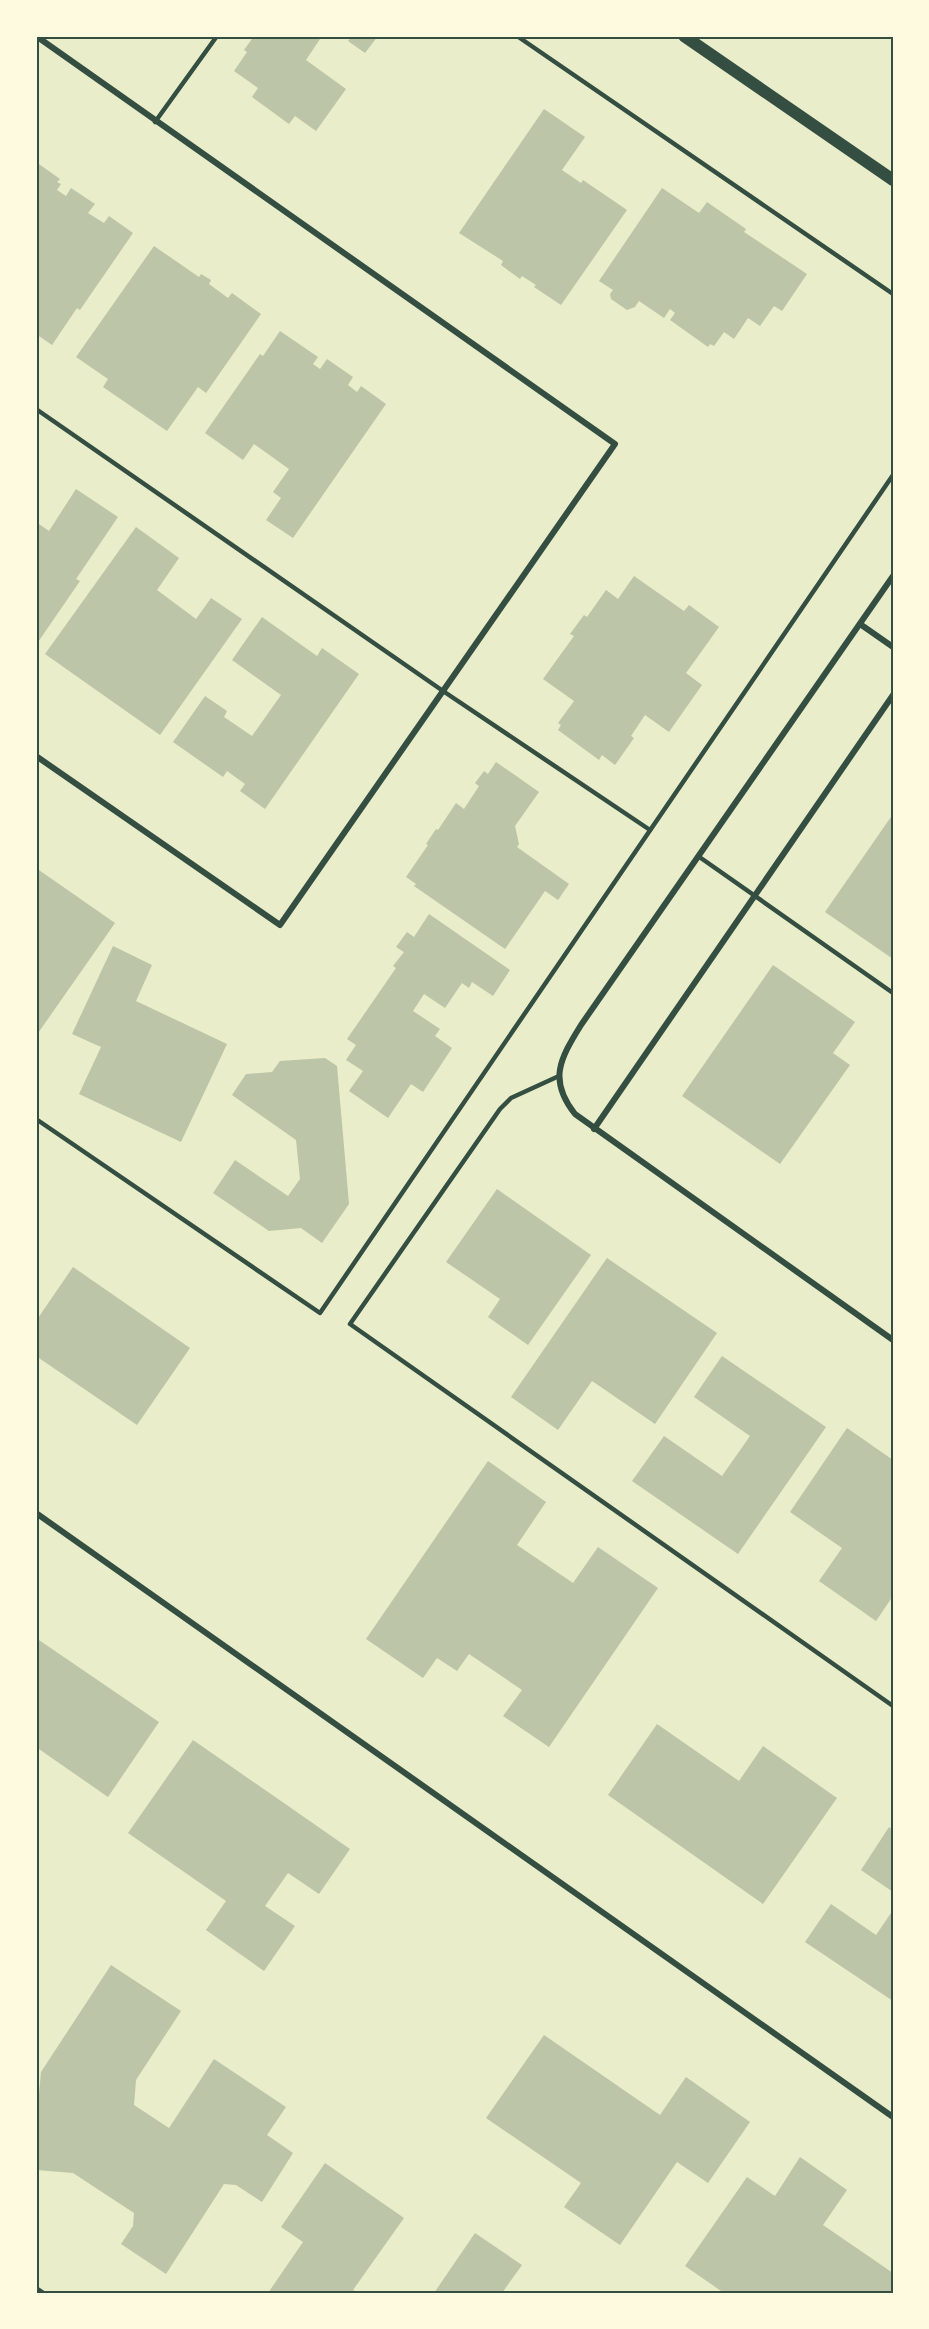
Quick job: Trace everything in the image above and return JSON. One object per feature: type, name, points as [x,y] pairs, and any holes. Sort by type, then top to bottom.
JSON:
[{"type":"main road","points":[[684,36],[893,180]]},
{"type":"street","points":[[36,36],[615,444],[280,925],[37,759]]},
{"type":"street","points":[[893,576],[580,1025],[566,1050],[559,1076],[563,1100],[575,1114],[893,1340]]},
{"type":"street","points":[[860,624],[893,647]]},
{"type":"street","points":[[594,1129],[893,695]]},
{"type":"street","points":[[36,1513],[893,2117]]},
{"type":"street","points":[[36,2289],[42,2293]]},
{"type":"lane","points":[[155,122],[217,36]]},
{"type":"lane","points":[[517,36],[893,294]]},
{"type":"lane","points":[[36,409],[443,692],[650,830]]},
{"type":"lane","points":[[36,1119],[320,1313],[893,475]]},
{"type":"lane","points":[[698,856],[893,993]]},
{"type":"lane","points":[[559,1076],[511,1098],[500,1109],[350,1324],[893,1706]]},
{"type":"building","points":[[254,36],[322,36],[306,60],[346,89],[316,131],[295,116],[289,124],[252,97],[258,88],[234,71],[247,52],[244,50]]},
{"type":"building","points":[[352,36],[378,36],[365,53],[348,41]]},
{"type":"building","points":[[544,109],[585,137],[562,170],[581,183],[583,180],[627,210],[561,305],[534,287],[536,285],[522,276],[520,279],[501,265],[503,261],[459,233]]},
{"type":"building","points":[[36,162],[60,179],[57,182],[61,184],[57,190],[66,196],[71,188],[95,204],[88,213],[104,223],[109,216],[133,233],[80,310],[77,308],[52,345],[36,334]]},
{"type":"building","points":[[662,188],[699,213],[707,202],[746,229],[744,232],[807,274],[782,311],[774,306],[760,326],[748,318],[734,339],[724,332],[714,346],[710,344],[708,347],[670,320],[675,313],[670,309],[664,318],[639,301],[635,307],[627,310],[611,299],[610,294],[613,290],[599,281]]},
{"type":"building","points":[[154,246],[199,277],[201,274],[211,280],[209,284],[228,298],[232,293],[261,314],[206,393],[198,387],[167,431],[103,387],[108,379],[76,357]]},
{"type":"building","points":[[280,331],[318,357],[313,364],[320,369],[327,359],[353,377],[348,385],[357,392],[361,386],[386,404],[293,538],[266,520],[281,498],[273,492],[289,469],[254,444],[243,460],[205,433],[260,354],[263,356]]},
{"type":"building","points":[[76,489],[118,517],[76,579],[80,581],[36,645],[36,522],[49,531]]},
{"type":"building","points":[[136,527],[179,558],[157,590],[196,619],[211,598],[242,619],[160,735],[45,654]]},
{"type":"building","points":[[634,576],[684,611],[689,605],[719,627],[686,673],[702,685],[669,732],[645,715],[631,736],[634,738],[615,765],[602,755],[599,760],[558,730],[561,725],[558,723],[574,701],[543,679],[574,636],[570,634],[584,615],[587,617],[606,590],[618,599]]},
{"type":"building","points":[[262,617],[317,656],[322,648],[359,674],[265,809],[240,791],[245,784],[227,771],[223,777],[173,742],[205,696],[227,711],[224,717],[252,736],[281,695],[232,660]]},
{"type":"building","points":[[496,762],[539,792],[515,826],[519,844],[517,847],[569,884],[558,900],[545,891],[505,949],[414,886],[416,884],[406,877],[436,829],[438,830],[456,803],[464,809],[479,786],[475,783],[484,771],[488,774]]},
{"type":"building","points":[[893,814],[893,959],[825,912]]},
{"type":"building","points":[[36,868],[115,923],[36,1036]]},
{"type":"building","points":[[429,914],[510,970],[493,996],[472,982],[469,988],[462,983],[445,1008],[424,994],[413,1011],[440,1029],[435,1036],[452,1048],[423,1092],[411,1084],[388,1118],[349,1091],[363,1071],[346,1060],[356,1045],[347,1039],[396,968],[393,966],[404,952],[396,947],[407,932],[414,937]]},
{"type":"building","points":[[113,946],[152,965],[136,1001],[227,1044],[181,1142],[79,1094],[101,1047],[72,1034]]},
{"type":"building","points":[[773,965],[855,1022],[833,1053],[850,1065],[780,1164],[682,1096]]},
{"type":"building","points":[[325,1058],[337,1066],[349,1204],[322,1243],[301,1228],[269,1231],[213,1193],[235,1160],[288,1196],[300,1179],[296,1140],[232,1095],[246,1074],[272,1072],[280,1061]]},
{"type":"building","points":[[497,1189],[591,1255],[528,1345],[488,1317],[500,1299],[446,1262]]},
{"type":"building","points":[[607,1258],[717,1333],[655,1424],[592,1381],[558,1430],[511,1397]]},
{"type":"building","points":[[73,1267],[190,1348],[137,1425],[36,1356],[36,1321]]},
{"type":"building","points":[[722,1356],[826,1427],[738,1554],[632,1481],[664,1436],[722,1476],[750,1436],[694,1397]]},
{"type":"building","points":[[847,1428],[893,1460],[893,1596],[876,1621],[819,1581],[842,1548],[790,1512]]},
{"type":"building","points":[[488,1461],[546,1502],[517,1545],[573,1583],[598,1547],[658,1588],[549,1747],[503,1716],[522,1690],[469,1654],[457,1671],[437,1658],[423,1678],[366,1639]]},
{"type":"building","points":[[36,1638],[159,1722],[108,1797],[36,1747]]},
{"type":"building","points":[[657,1724],[739,1781],[763,1746],[837,1798],[763,1904],[608,1795]]},
{"type":"building","points":[[193,1740],[350,1849],[319,1894],[288,1873],[265,1906],[295,1926],[264,1971],[206,1930],[226,1901],[128,1833]]},
{"type":"building","points":[[889,1827],[893,1830],[893,1892],[861,1870]]},
{"type":"building","points":[[831,1904],[876,1935],[893,1910],[893,2001],[805,1942]]},
{"type":"building","points":[[111,1965],[181,2011],[136,2080],[134,2105],[169,2128],[214,2059],[286,2107],[267,2135],[293,2153],[262,2202],[236,2185],[224,2184],[166,2274],[121,2244],[133,2226],[134,2213],[73,2173],[36,2170],[36,2127],[41,2072]]},
{"type":"building","points":[[544,2035],[660,2115],[686,2077],[750,2122],[708,2183],[677,2162],[620,2245],[564,2207],[581,2183],[486,2118]]},
{"type":"building","points":[[800,2157],[847,2190],[823,2225],[893,2273],[893,2293],[724,2293],[685,2266],[747,2177],[775,2196]]},
{"type":"building","points":[[325,2163],[404,2218],[353,2290],[358,2293],[268,2293],[303,2242],[281,2227]]},
{"type":"building","points":[[475,2233],[522,2265],[502,2293],[434,2293]]}]
